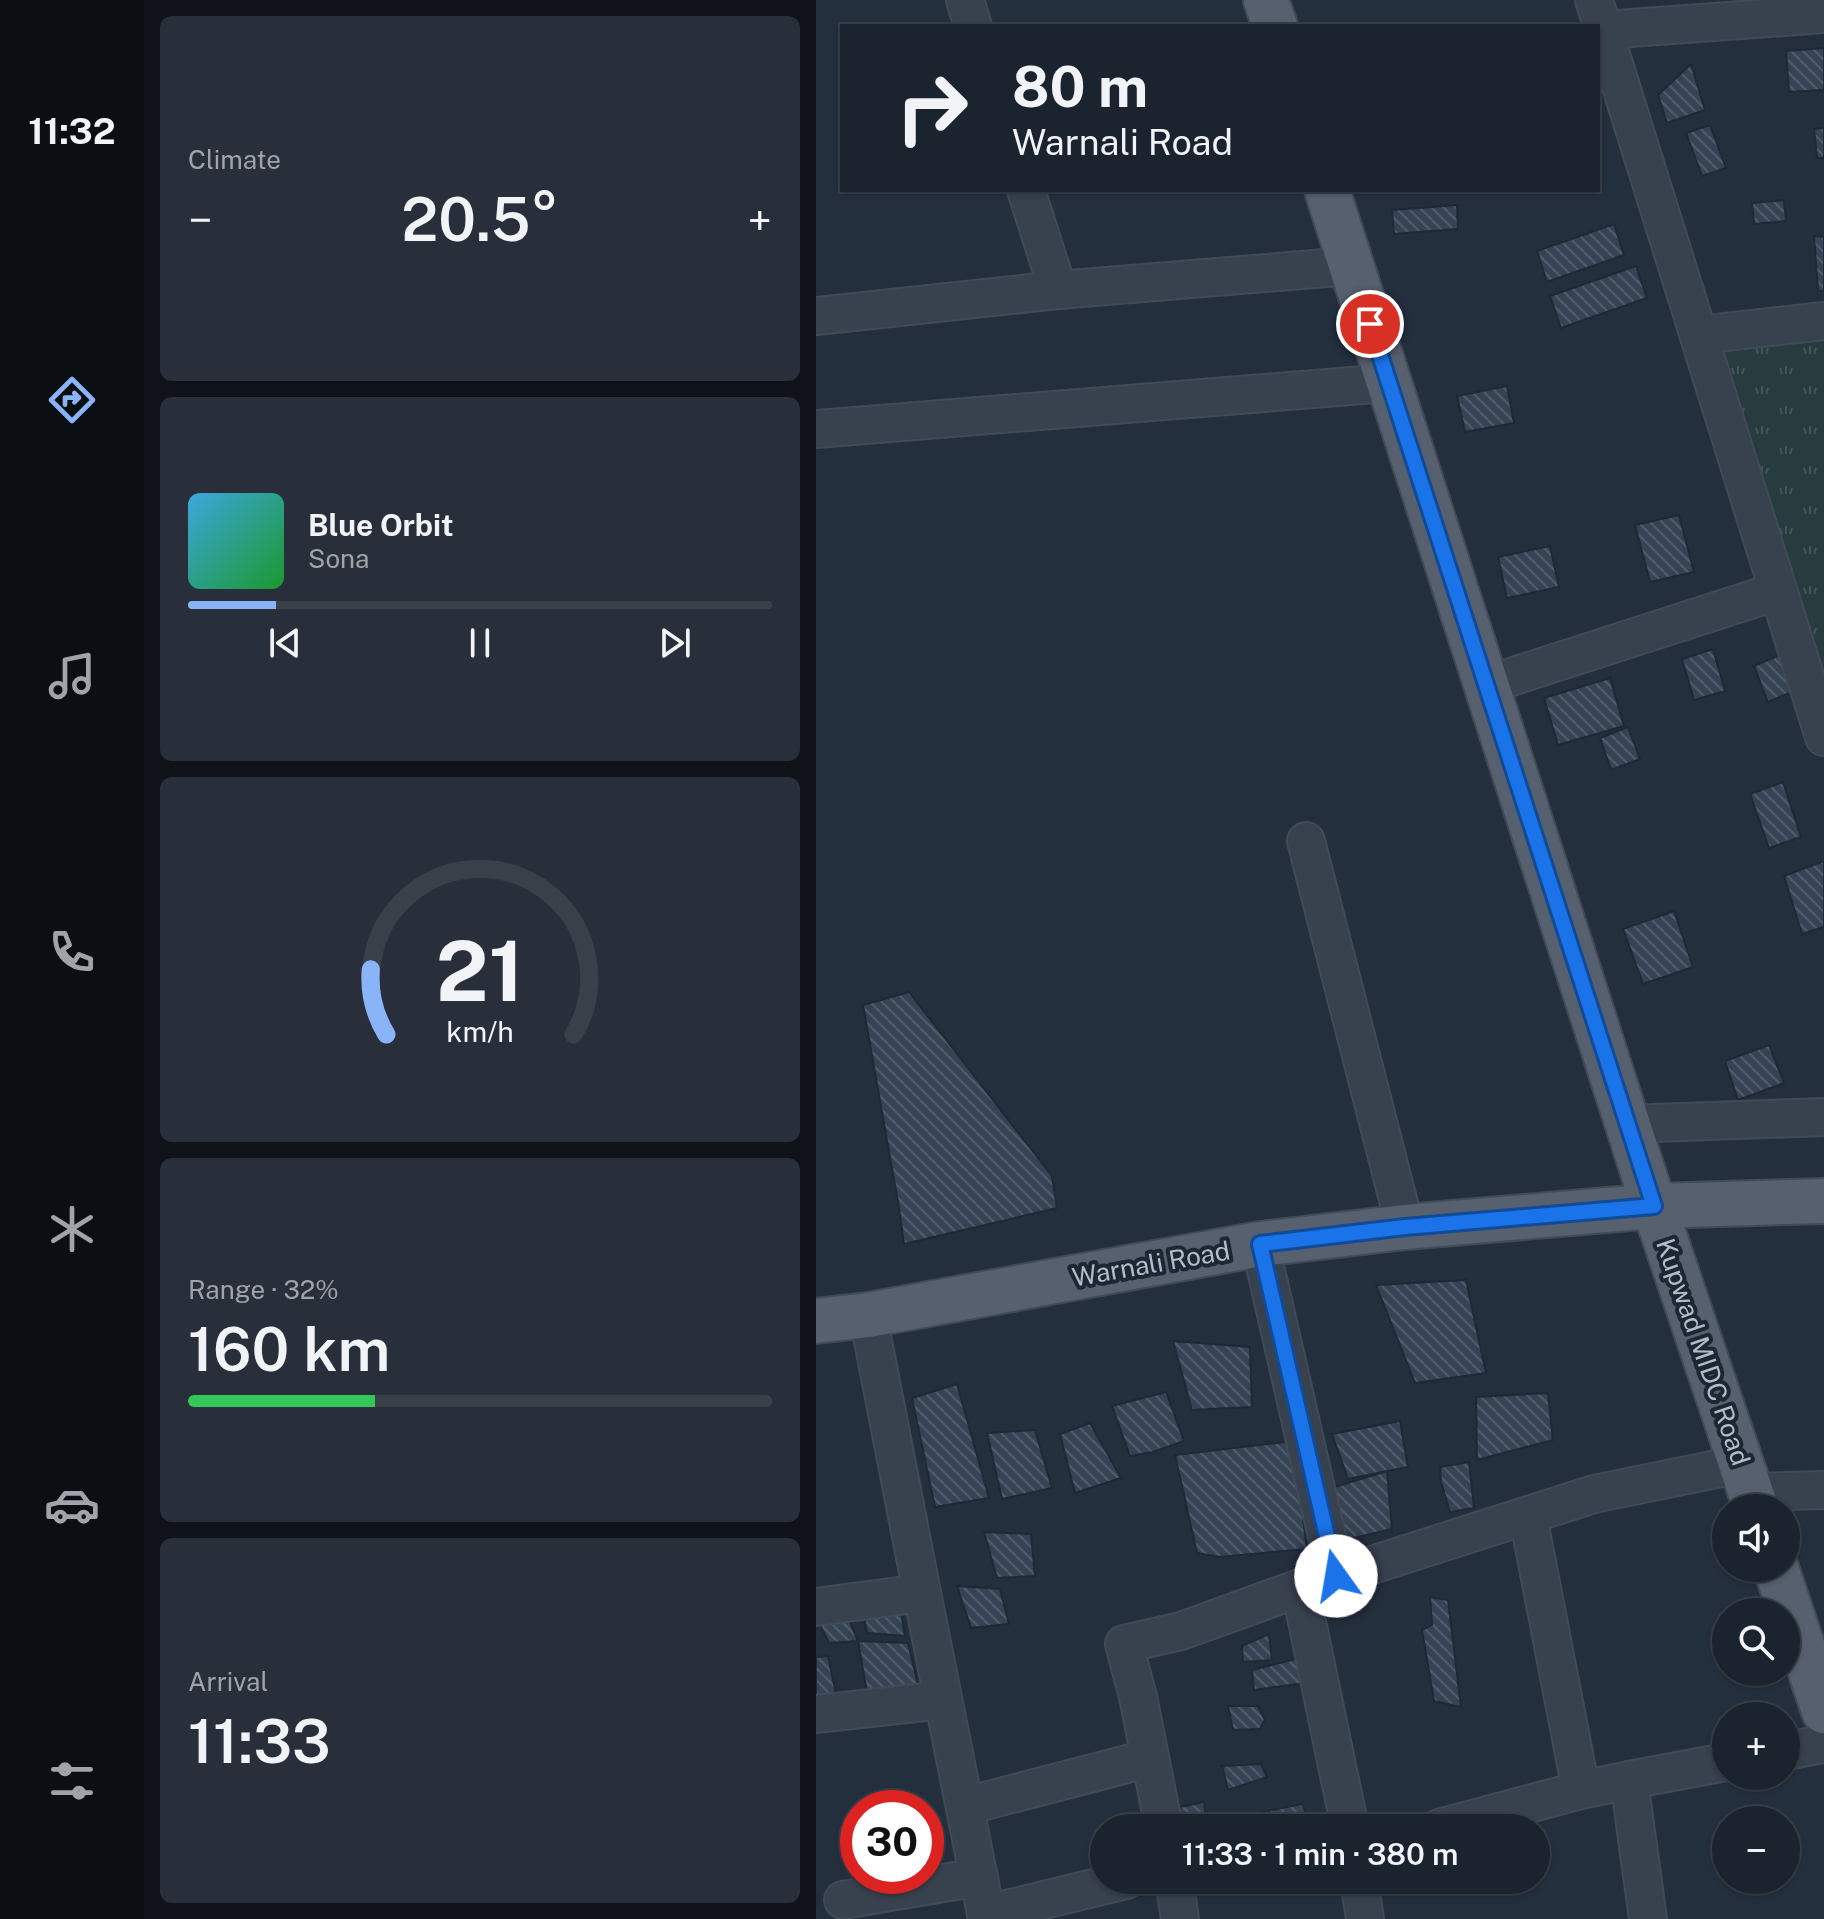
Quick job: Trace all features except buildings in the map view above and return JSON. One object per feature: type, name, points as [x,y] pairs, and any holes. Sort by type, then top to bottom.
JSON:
[{"type":"main road","points":[[1266,0],[1274,24]]},
{"type":"main road","name":"Kupwad MIDC Road","points":[[1328,192],[1627,1124],[1749,1488]]},
{"type":"main road","name":"Warnali Road","points":[[816,1321],[868,1315],[1260,1244],[1405,1227],[1654,1206],[1824,1201]]},
{"type":"main road","points":[[1781,1582],[1824,1711]]},
{"type":"street","points":[[965,0],[972,24]]},
{"type":"street","points":[[1824,14],[1599,15],[1824,737]]},
{"type":"street","points":[[1027,192],[1058,290]]},
{"type":"street","points":[[816,316],[1058,290],[1351,266]]},
{"type":"street","points":[[1699,335],[1824,321]]},
{"type":"street","points":[[816,429],[1389,383]]},
{"type":"street","points":[[1486,685],[1778,591]]},
{"type":"street","points":[[1306,841],[1405,1227]]},
{"type":"street","points":[[1627,1124],[1824,1117]]},
{"type":"street","points":[[1260,1244],[1336,1576]]},
{"type":"street","points":[[868,1315],[987,1917],[1090,1890]]},
{"type":"street","points":[[1161,1814],[1124,1644],[1181,1631],[1336,1576],[1594,1494],[1749,1488],[1824,1490]]},
{"type":"street","points":[[1528,1516],[1581,1790]]},
{"type":"street","points":[[1300,1588],[1347,1814]]},
{"type":"street","points":[[816,1607],[922,1593]]},
{"type":"street","points":[[816,1714],[943,1700]]},
{"type":"street","points":[[1800,1748],[1824,1744]]},
{"type":"street","points":[[966,1806],[1150,1758]]},
{"type":"street","points":[[1491,1814],[1581,1790],[1712,1765]]},
{"type":"street","points":[[1629,1780],[1648,1919]]},
{"type":"street","points":[[843,1900],[979,1877]]},
{"type":"street","points":[[1176,1894],[1180,1919]]},
{"type":"street","points":[[1361,1894],[1365,1919]]},
{"type":"green space","points":[[1824,337],[1824,707],[1712,347]]},
{"type":"route","points":[[1336,1576],[1260,1244],[1405,1227],[1654,1206],[1370,324]]}]
